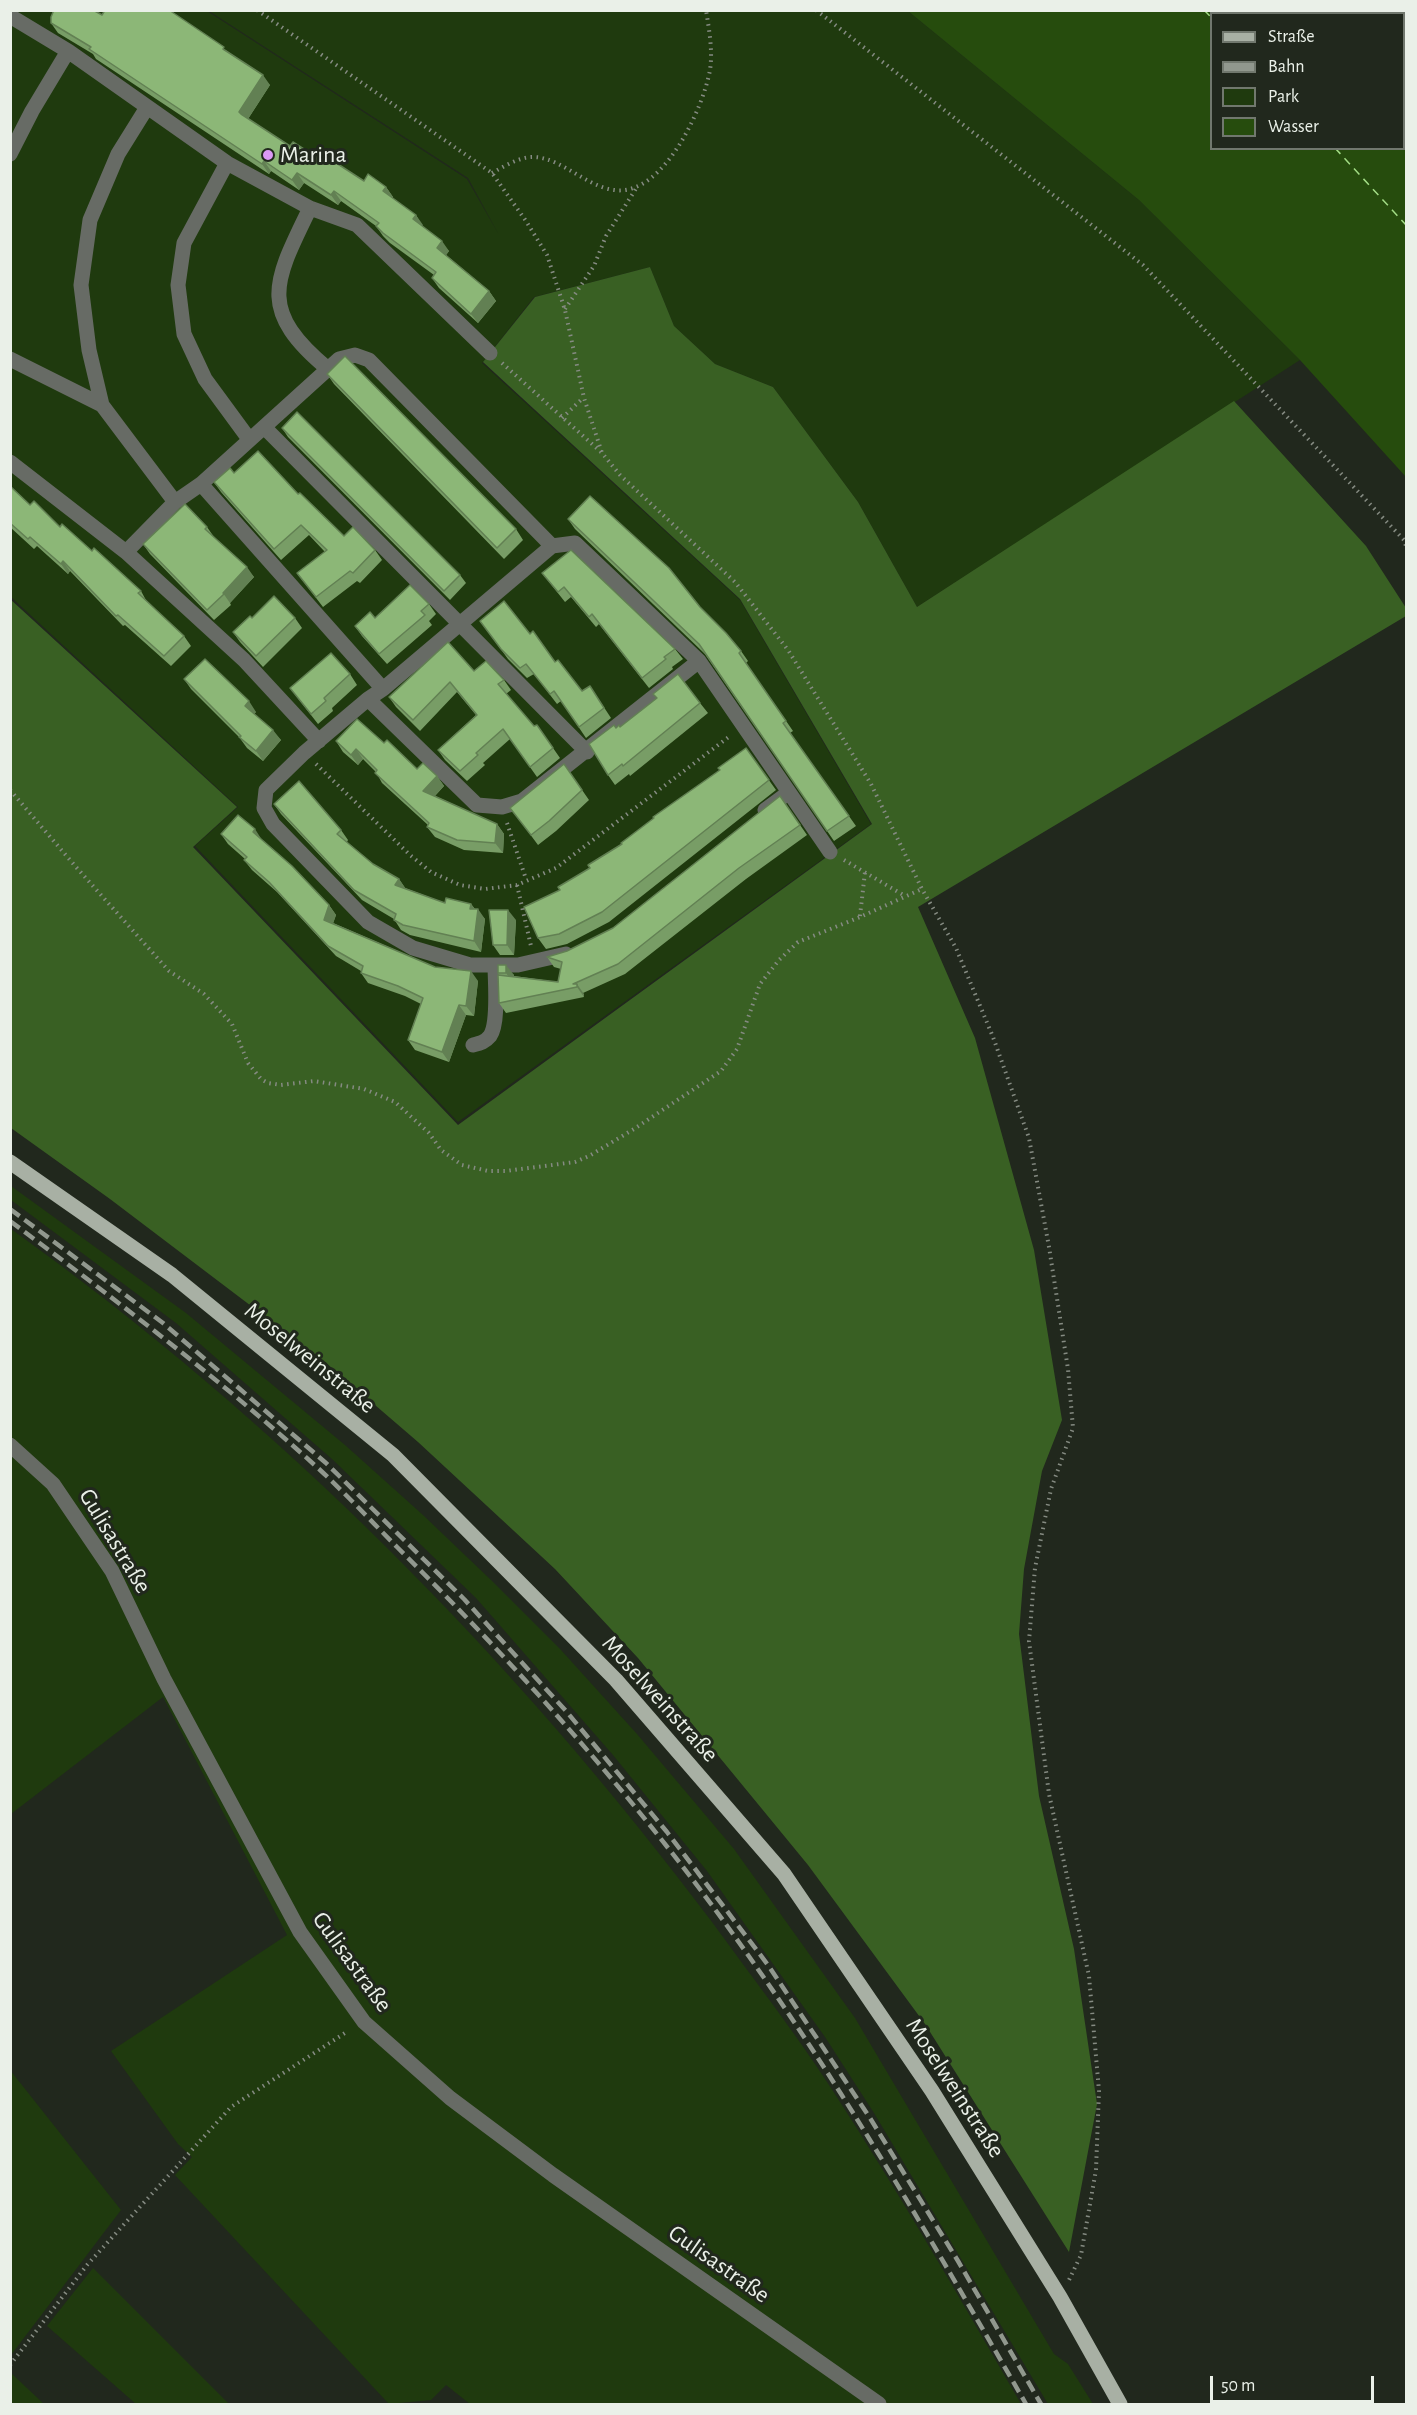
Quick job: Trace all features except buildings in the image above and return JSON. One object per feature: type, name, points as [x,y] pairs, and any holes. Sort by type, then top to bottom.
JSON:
[{"type":"main road","name":"Moselweinstraße","points":[[10,1162],[172,1275],[393,1455],[616,1680],[784,1874],[932,2091],[1060,2297],[1120,2404]]},
{"type":"street","points":[[10,16],[68,51],[146,109],[226,163],[310,208],[357,225],[490,353]]},
{"type":"street","points":[[10,154],[32,111],[68,51]]},
{"type":"street","points":[[146,109],[118,153],[90,220],[81,285],[89,350],[102,405],[175,502]]},
{"type":"street","points":[[226,163],[184,243],[178,285],[183,334],[205,379],[249,439]]},
{"type":"street","points":[[310,208],[288,254],[279,280],[279,303],[285,324],[297,341],[328,369]]},
{"type":"street","points":[[126,552],[175,502],[201,484],[339,359],[355,355],[369,360],[552,546]]},
{"type":"street","points":[[10,359],[102,405]]},
{"type":"street","points":[[264,427],[586,752]]},
{"type":"street","points":[[10,462],[126,552],[244,660],[319,741]]},
{"type":"street","points":[[201,484],[383,689]]},
{"type":"street","points":[[579,948],[570,953],[518,965],[470,965],[413,948],[368,922],[273,824],[264,808],[266,790],[319,741],[552,546],[575,543],[699,661],[830,852]]},
{"type":"street","points":[[368,699],[477,805],[502,807],[522,801],[699,661]]},
{"type":"street","points":[[751,822],[788,793]]},
{"type":"street","points":[[473,1045],[484,1042],[491,1035],[494,1025],[495,965]]},
{"type":"street","name":"Gulisastraße","points":[[10,1445],[53,1484],[112,1571],[164,1678],[300,1932],[364,2022],[450,2098],[553,2175],[879,2404]]},
{"type":"path","points":[[257,10],[492,173],[547,255],[565,310],[584,398],[602,453]]},
{"type":"path","points":[[492,173],[522,158],[538,156],[604,188],[615,191],[638,186],[651,179],[675,153],[696,117],[710,69],[710,34],[706,10]]},
{"type":"path","points":[[816,10],[1143,265],[1404,540],[1407,546]]},
{"type":"path","points":[[565,310],[594,266],[606,236],[638,186]]},
{"type":"path","points":[[490,353],[602,453],[620,475],[735,582],[788,650],[870,784],[922,889],[956,948],[993,1037],[1029,1138],[1068,1370],[1073,1428],[1051,1489],[1035,1568],[1029,1641],[1049,1794],[1089,1976],[1099,2091],[1096,2170],[1081,2255],[1060,2297]]},
{"type":"path","points":[[562,418],[584,398]]},
{"type":"path","points":[[10,790],[169,971],[204,993],[232,1024],[248,1064],[261,1079],[268,1083],[281,1085],[314,1081],[364,1089],[395,1102],[429,1133],[441,1150],[462,1165],[488,1171],[506,1172],[575,1162],[634,1129],[721,1071],[737,1049],[760,984],[798,942],[922,889]]},
{"type":"path","points":[[502,807],[526,879]]},
{"type":"path","points":[[830,852],[905,897]]},
{"type":"path","points":[[860,917],[865,872]]},
{"type":"path","points":[[517,885],[534,961]]},
{"type":"path","points":[[10,2365],[87,2265],[231,2108],[326,2044],[364,2022]]},
{"type":"green space","points":[[10,11],[207,11],[467,179],[499,235],[468,178],[209,11],[908,11],[1139,200],[1300,360],[917,607],[858,502],[773,387],[715,364],[674,326],[650,267],[534,297],[482,363],[740,600],[871,824],[458,1122],[195,846],[238,807],[11,597]]},
{"type":"green space","points":[[11,1186],[186,1313],[345,1445],[491,1580],[561,1650],[637,1734],[734,1849],[855,2018],[1054,2354],[1068,2364],[1093,2404],[1048,2404],[874,2113],[825,2037],[707,1871],[613,1755],[476,1598],[332,1459],[176,1323],[11,1200]]},
{"type":"green space","points":[[11,1229],[110,1303],[206,1381],[298,1463],[388,1549],[474,1637],[557,1729],[636,1824],[712,1922],[817,2067],[904,2205],[1021,2404],[470,2404],[446,2385],[431,2400],[389,2404],[175,2175],[192,2157],[178,2144],[111,2051],[287,1935],[163,1697],[11,1814]]},
{"type":"green space","points":[[10,2070],[121,2210],[11,2355],[10,2355]]},
{"type":"green space","points":[[93,2268],[229,2404],[136,2404],[47,2326]]},
{"type":"green space","points":[[11,2373],[44,2404],[11,2404]]},
{"type":"shaded area","points":[[650,267],[674,326],[715,364],[773,387],[858,502],[917,607],[1234,401],[1366,546],[1406,608],[1406,616],[918,907],[975,1038],[1034,1250],[1062,1420],[1042,1471],[1024,1569],[1019,1634],[1039,1796],[1074,1949],[1097,2104],[1069,2252],[925,2024],[808,1865],[638,1658],[555,1569],[418,1442],[325,1362],[110,1199],[11,1128],[10,599],[237,807],[193,847],[458,1125],[872,824],[740,599],[483,362],[535,297]]},
{"type":"water","points":[[908,11],[1406,11],[1406,477],[1300,360],[1139,200]]},
{"type":"ferry route","points":[[1204,10],[1210,16]]},
{"type":"ferry route","points":[[1337,150],[1406,225]]},
{"type":"railway","points":[[10,1209],[163,1323],[326,1463],[464,1599],[566,1711],[667,1832],[768,1965],[870,2118],[958,2261],[1041,2404]]},
{"type":"railway","points":[[10,1221],[168,1341],[319,1469],[465,1616],[595,1759],[709,1901],[806,2040],[897,2184],[1026,2404]]},
{"type":"place","name":"Marina","points":[[268,155]]}]
